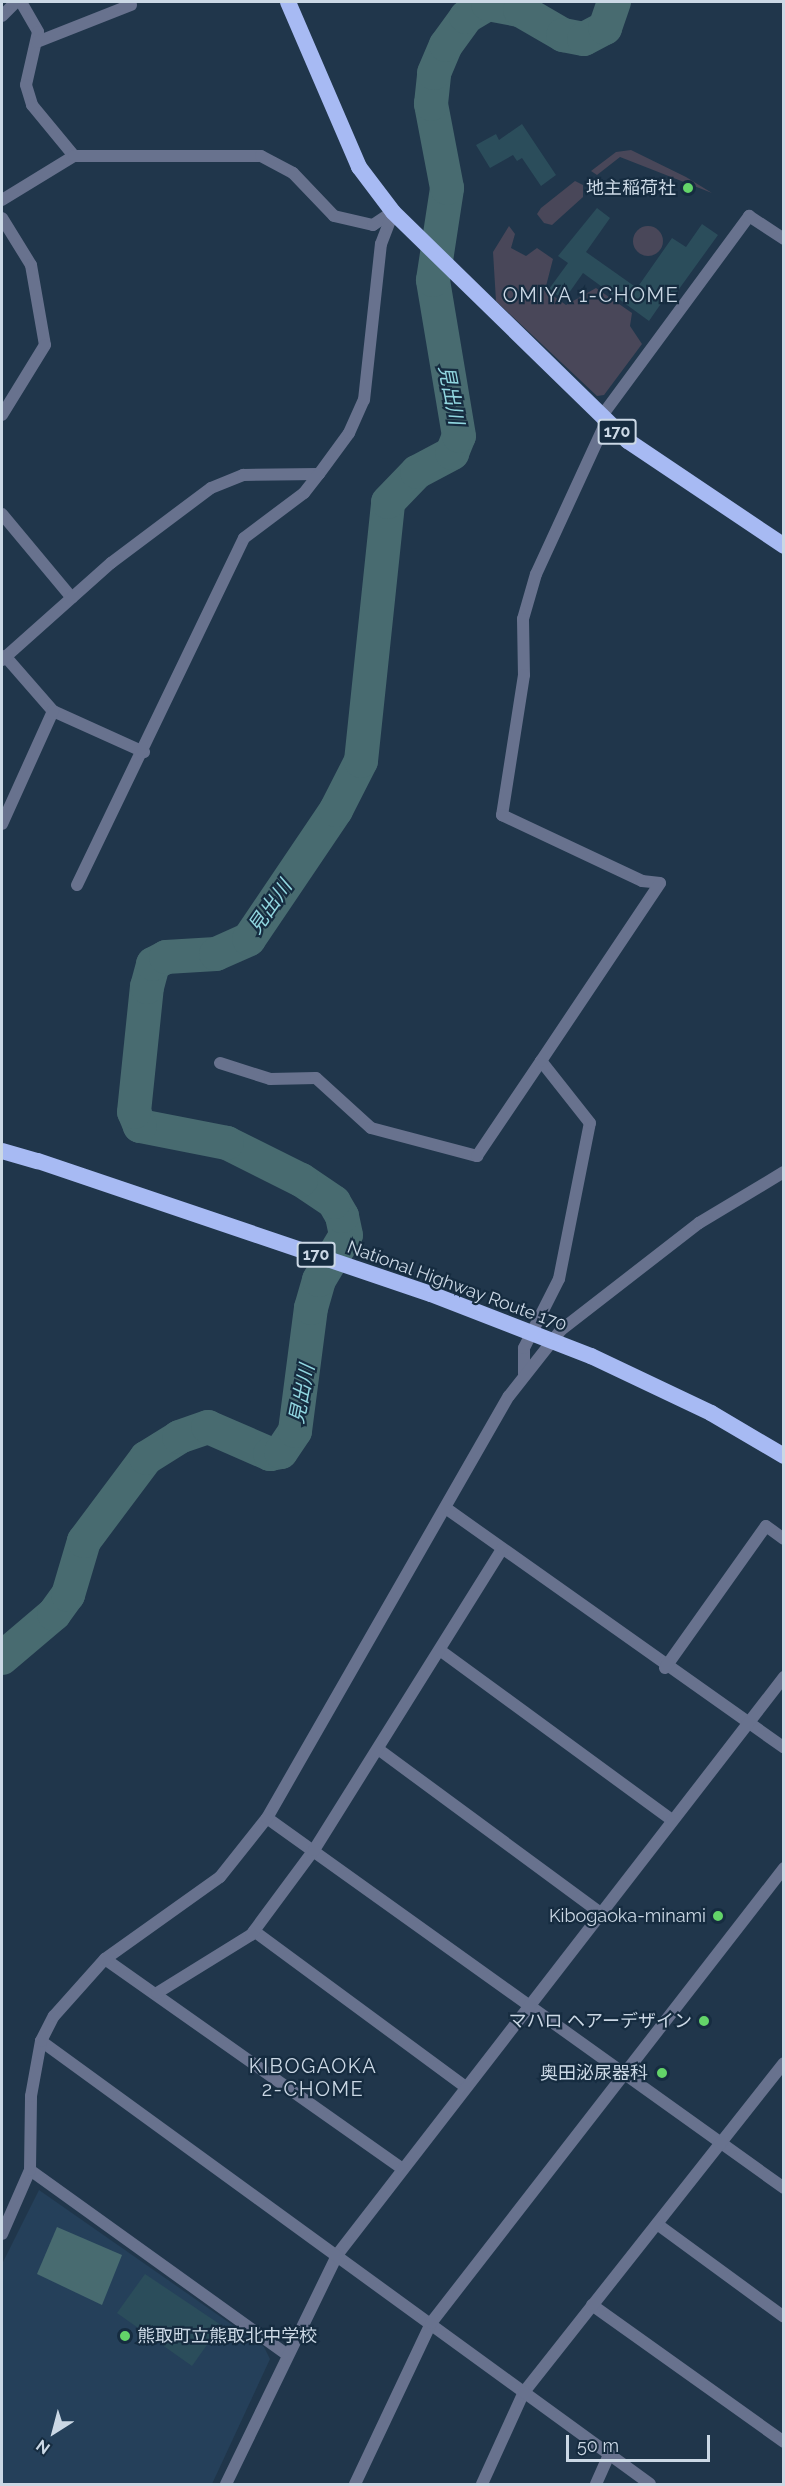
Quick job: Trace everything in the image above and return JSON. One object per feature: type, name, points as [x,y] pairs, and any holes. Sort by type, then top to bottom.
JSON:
[{"type":"highway","name":"170","points":[[288,2],[359,167],[399,218],[604,419],[670,474],[783,546]]},
{"type":"highway","name":"National Highway Route 170","points":[[2,1151],[38,1161],[431,1294],[591,1356],[711,1413],[783,1456]]},
{"type":"street","points":[[2,16],[16,2]]},
{"type":"street","points":[[21,2],[38,32],[26,85],[32,105],[74,156]]},
{"type":"street","points":[[37,42],[131,5]]},
{"type":"street","points":[[2,200],[74,156],[261,156],[293,173],[334,216],[373,225],[399,218]]},
{"type":"street","points":[[220,1063],[270,1079],[316,1078],[371,1128],[477,1156],[660,883],[642,881],[502,815],[524,675],[523,619],[536,574],[604,419],[749,216],[783,239]]},
{"type":"street","points":[[77,885],[144,752],[244,538],[304,493],[349,433],[364,400],[381,244],[399,218]]},
{"type":"street","points":[[2,219],[30,265],[45,345],[2,415]]},
{"type":"street","points":[[144,752],[53,711],[3,658],[72,598],[211,488],[243,475],[319,474]]},
{"type":"street","points":[[2,514],[72,598]]},
{"type":"street","points":[[2,824],[53,711]]},
{"type":"street","points":[[524,1374],[524,1348],[559,1279],[590,1123],[541,1061]]},
{"type":"street","points":[[2,2234],[30,2170],[31,2096],[41,2041],[54,2016],[105,1959],[220,1877],[267,1818],[447,1509],[508,1396],[524,1374],[561,1330],[676,1240],[783,1172]]},
{"type":"street","points":[[447,1509],[665,1668],[748,1722],[783,1748]]},
{"type":"street","points":[[665,1668],[766,1526],[783,1539]]},
{"type":"street","points":[[157,1993],[254,1931],[314,1850],[441,1651],[502,1549]]},
{"type":"street","points":[[441,1651],[672,1820]]},
{"type":"street","points":[[226,2484],[285,2353],[337,2255],[464,2086],[783,1677]]},
{"type":"street","points":[[378,1749],[600,1912]]},
{"type":"street","points":[[267,1818],[783,2188]]},
{"type":"street","points":[[355,2484],[431,2323],[783,1868]]},
{"type":"street","points":[[254,1931],[464,2086]]},
{"type":"street","points":[[105,1959],[157,1993],[401,2168]]},
{"type":"street","points":[[41,2041],[650,2484]]},
{"type":"street","points":[[482,2484],[524,2392],[783,2062]]},
{"type":"street","points":[[30,2170],[285,2353]]},
{"type":"street","points":[[657,2224],[783,2317]]},
{"type":"street","points":[[592,2306],[783,2442]]},
{"type":"street","points":[[596,2484],[609,2455]]},
{"type":"shaded area","points":[[631,150],[686,177],[712,193],[620,157],[597,175],[591,171],[616,152]]},
{"type":"shaded area","points":[[575,181],[583,185],[583,197],[552,225],[544,223],[537,214],[541,208]]},
{"type":"shaded area","points":[[509,226],[515,234],[511,248],[526,256],[537,248],[553,259],[545,290],[566,305],[596,288],[632,313],[630,326],[642,344],[604,395],[597,396],[496,301],[493,252]]},
{"type":"shaded area","points":[[648,226],[658,231],[663,241],[658,251],[648,256],[638,251],[633,241],[638,231]]},
{"type":"shaded area","name":"熊取町立熊取北中学校","points":[[39,2190],[264,2347],[270,2359],[212,2484],[2,2484],[2,2264]]},
{"type":"shaded area","points":[[57,2227],[122,2255],[102,2305],[37,2274]]},
{"type":"building","points":[[522,124],[556,175],[541,186],[522,158],[517,161],[513,155],[490,168],[476,145],[496,134],[499,140]]},
{"type":"building","points":[[597,208],[610,218],[586,252],[637,288],[672,238],[686,247],[702,224],[718,235],[674,296],[669,292],[649,321],[583,273],[564,300],[549,289],[568,263],[558,256]]},
{"type":"building","points":[[145,2274],[221,2325],[192,2366],[117,2313]]},
{"type":"waterway","name":"見出川","points":[[2,1658],[54,1614],[68,1595],[84,1541],[146,1458],[179,1437],[208,1427],[270,1454],[281,1452],[295,1431],[311,1308],[319,1280],[346,1235],[342,1216],[334,1202],[301,1180],[227,1143],[140,1126],[134,1112],[147,987],[153,964],[166,957],[216,954],[249,939],[336,810],[361,761],[388,502],[417,472],[452,453],[459,436],[433,280],[447,188],[431,104],[434,73],[446,45],[466,17],[488,4],[520,10],[563,35],[584,39],[605,28],[614,2]]},
{"type":"place","name":"地主稲荷社","points":[[688,188]]},
{"type":"place","name":"Kibogaoka-minami","points":[[718,1916]]},
{"type":"place","name":"マハロ ヘアーデザイン","points":[[704,2021]]},
{"type":"place","name":"奥田泌尿器科","points":[[662,2073]]},
{"type":"place","name":"熊取町立熊取北中学校","points":[[125,2336]]},
{"type":"district","name":"OMIYA 1-CHOME","points":[[591,295]]},
{"type":"district","name":"KIBOGAOKA 2-CHOME","points":[[313,2078]]}]
